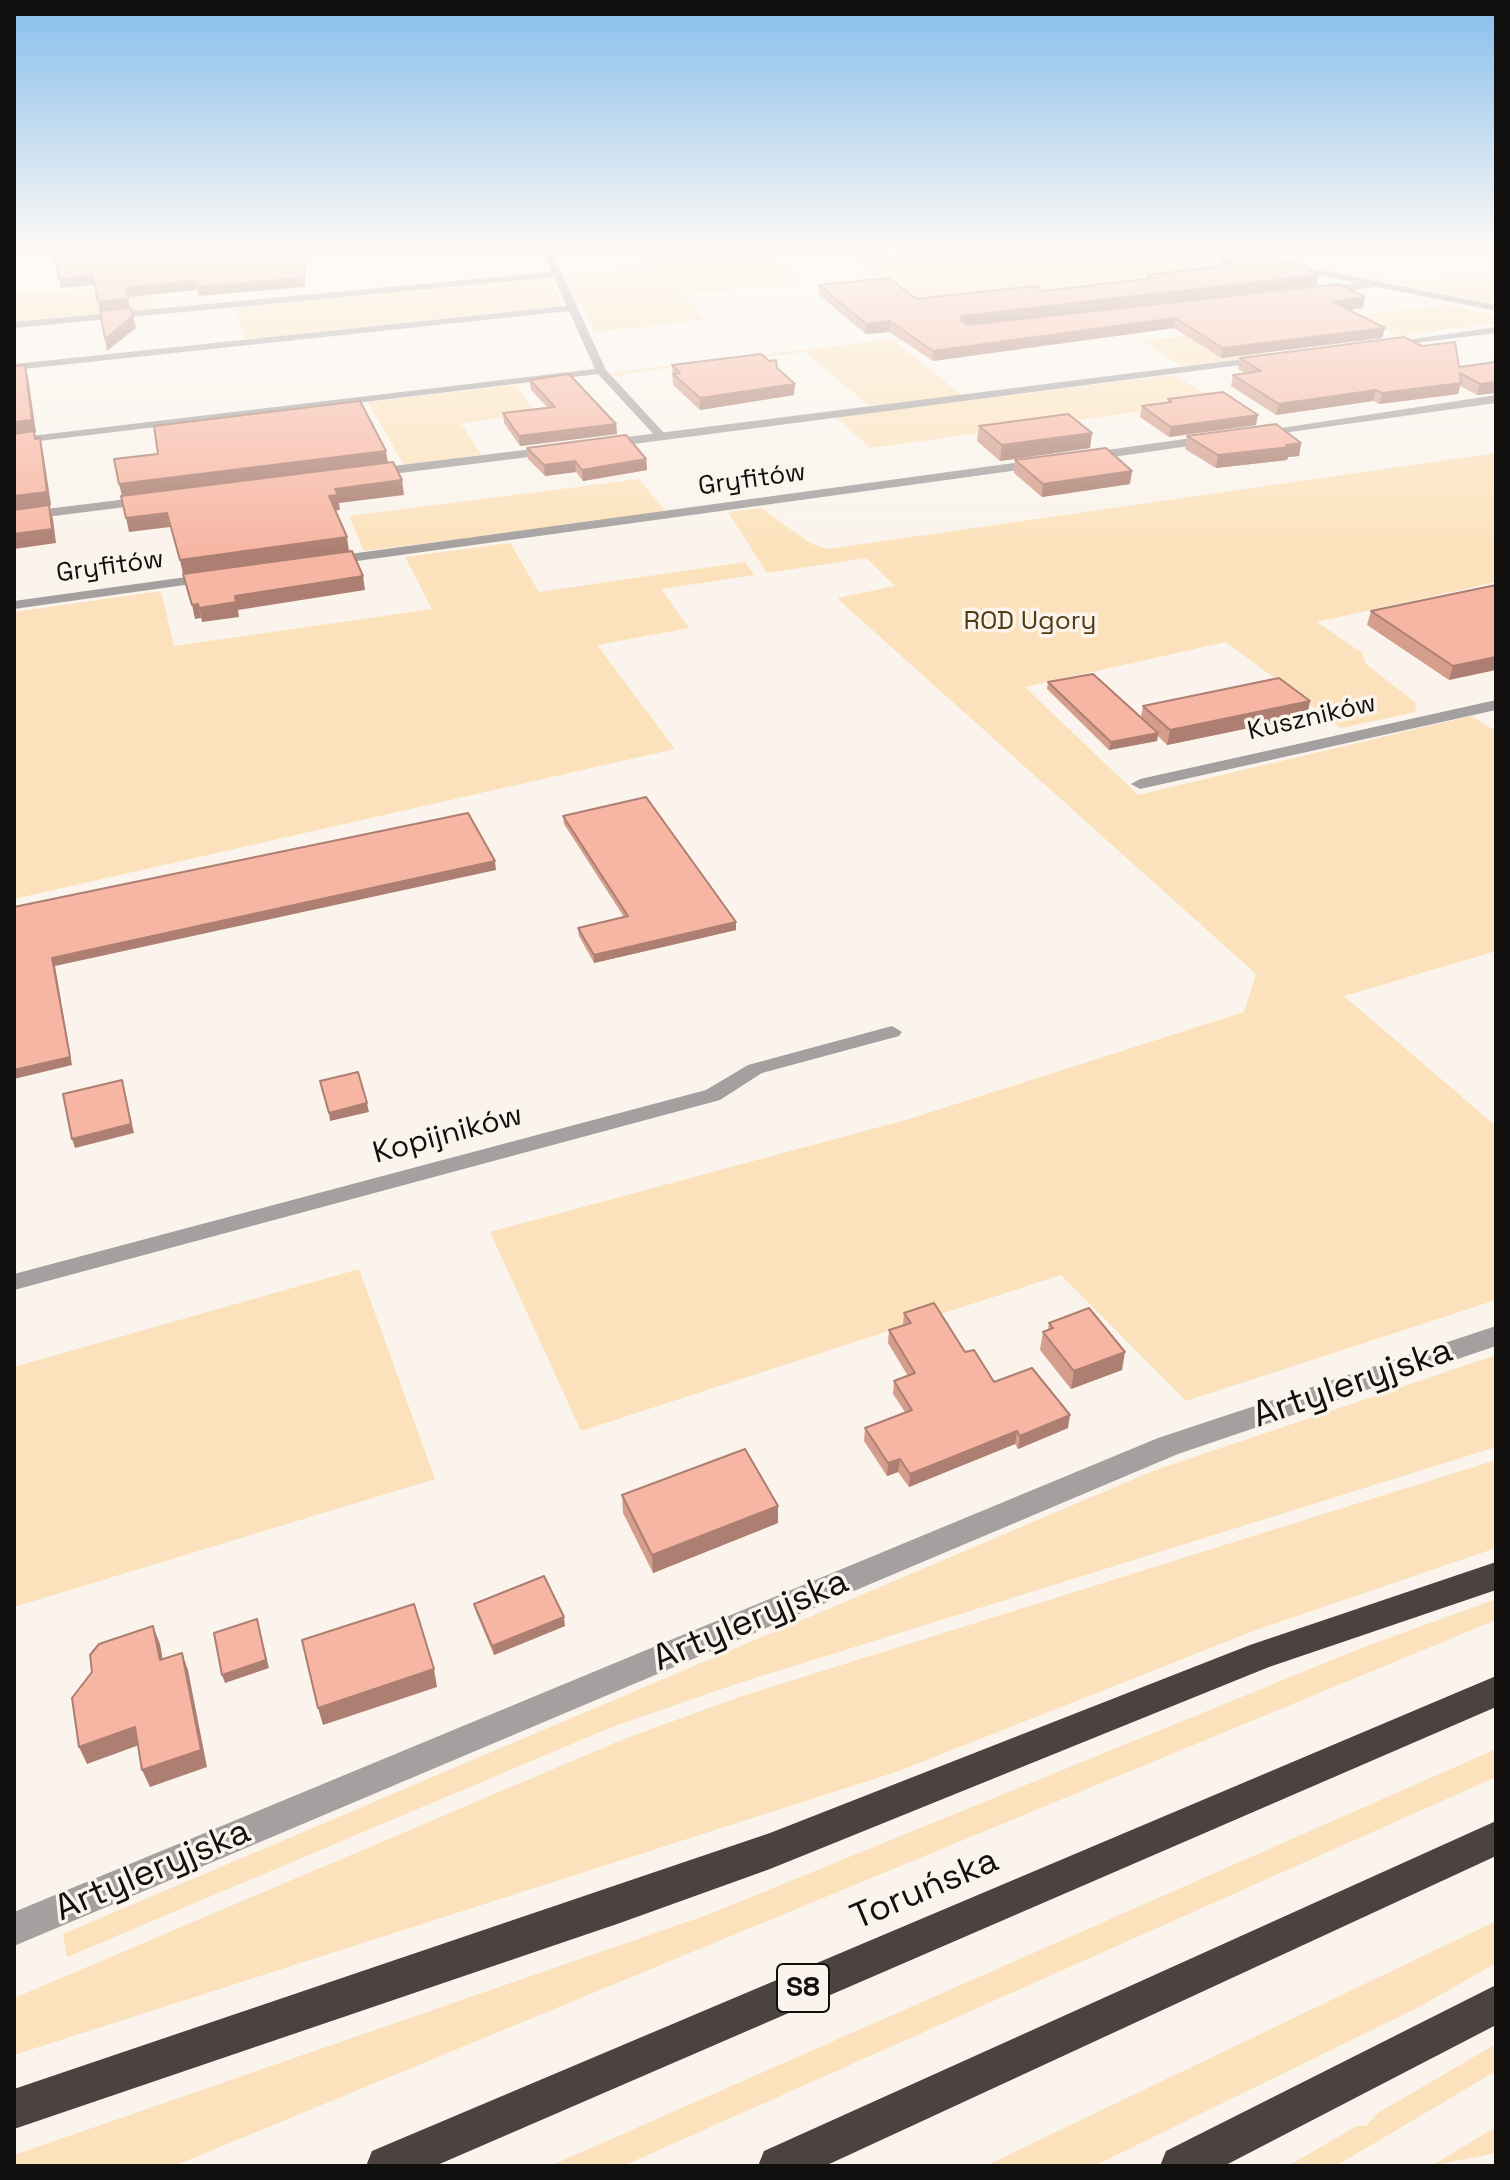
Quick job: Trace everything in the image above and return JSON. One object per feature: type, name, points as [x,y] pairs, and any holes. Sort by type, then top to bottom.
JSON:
[{"type":"highway","points":[[14,2109],[710,1872],[1262,1655],[1496,1576]]},
{"type":"highway","name":"Toruńska","points":[[387,2166],[1496,1691]]},
{"type":"highway","points":[[779,2166],[1496,1838]]},
{"type":"highway","points":[[1181,2166],[1496,2004]]},
{"type":"street","points":[[583,447],[1278,358]]},
{"type":"street","points":[[1241,435],[1496,399]]},
{"type":"street","points":[[1067,460],[1225,438]]},
{"type":"street","points":[[347,476],[567,449]]},
{"type":"street","name":"Gryfitów","points":[[311,563],[1051,462]]},
{"type":"street","points":[[14,517],[161,499]]},
{"type":"street","name":"Gryfitów","points":[[14,605],[233,574]]},
{"type":"street","name":"Kuszników","points":[[1140,784],[1496,705]]},
{"type":"street","name":"Artyleryjska","points":[[14,1929],[1168,1446],[1496,1336]]},
{"type":"lane","points":[[14,367],[196,348]]},
{"type":"lane","points":[[590,348],[601,371],[662,437]]},
{"type":"lane","points":[[14,441],[601,371]]},
{"type":"lane","name":"Kopijników","points":[[14,1282],[713,1095],[755,1069],[892,1032]]},
{"type":"green space","points":[[820,348],[902,348],[962,395],[870,406],[805,352],[626,373],[620,377],[608,373]]},
{"type":"green space","points":[[1153,348],[1236,348],[1253,358],[1182,366]]},
{"type":"green space","points":[[1174,375],[1217,401],[870,448],[836,417]]},
{"type":"green space","points":[[515,385],[537,414],[461,423],[481,455],[404,465],[368,402]]},
{"type":"green space","name":"ROD Ugory","points":[[1496,453],[1496,582],[1317,622],[1362,653],[1366,664],[1415,702],[1416,712],[1341,728],[1226,642],[1025,687],[1138,795],[1471,716],[1496,731],[1496,951],[1344,996],[1496,1126],[1496,1300],[1186,1401],[1061,1275],[581,1431],[490,1232],[909,1119],[1244,1012],[1256,974],[840,601],[838,598],[895,586],[866,558],[767,573],[728,512],[761,508],[810,543],[827,549]]},
{"type":"green space","points":[[639,479],[667,513],[364,551],[349,516]]},
{"type":"green space","points":[[510,543],[539,592],[745,562],[754,575],[661,589],[689,628],[597,645],[675,749],[14,899],[14,612],[161,591],[174,646],[432,609],[405,557]]},
{"type":"green space","points":[[359,1269],[435,1479],[14,1607],[14,1367]]},
{"type":"green space","points":[[1496,1355],[1496,1447],[736,1684],[612,1727],[67,1957],[63,1934],[1153,1471]]},
{"type":"green space","points":[[1496,1460],[1496,1548],[1256,1630],[899,1771],[14,2055],[14,1998],[624,1739],[739,1697]]},
{"type":"green space","points":[[1496,1599],[1496,1620],[174,2166],[14,2166],[14,2155],[707,1915],[1364,1647]]},
{"type":"green space","points":[[1496,1749],[1496,1777],[623,2166],[550,2166]]},
{"type":"green space","points":[[1496,1921],[1496,1963],[1421,2006],[1094,2166],[985,2166]]},
{"type":"green space","points":[[1496,2044],[1496,2071],[1336,2166],[1288,2166],[1357,2126],[1366,2126],[1378,2113]]},
{"type":"green space","points":[[1496,2127],[1496,2153],[1431,2166]]},
{"type":"building","points":[[928,348],[957,348],[933,351]]},
{"type":"building","points":[[1320,348],[1456,348],[1459,367],[1496,362],[1496,382],[1480,384],[1460,373],[1461,383],[1382,393],[1376,390],[1279,404],[1233,375],[1261,371],[1240,358]]},
{"type":"building","points":[[761,354],[769,361],[776,360],[777,368],[795,384],[700,398],[673,374],[680,373],[672,365]]},
{"type":"building","points":[[25,365],[32,420],[14,422],[14,366]]},
{"type":"building","points":[[569,374],[616,424],[519,436],[503,413],[555,407],[530,380]]},
{"type":"building","points":[[1223,392],[1258,415],[1171,427],[1142,406],[1172,402],[1168,399]]},
{"type":"building","points":[[360,401],[386,451],[119,484],[114,459],[158,454],[154,426]]},
{"type":"building","points":[[1068,414],[1092,433],[1002,445],[979,426]]},
{"type":"building","points":[[1276,424],[1301,443],[1218,455],[1187,436]]},
{"type":"building","points":[[34,431],[35,439],[40,438],[47,492],[14,496],[14,434]]},
{"type":"building","points":[[626,435],[646,459],[582,470],[575,461],[544,465],[527,448]]},
{"type":"building","points":[[1106,448],[1132,471],[1043,484],[1015,460]]},
{"type":"building","points":[[393,462],[402,480],[335,489],[338,495],[329,496],[347,537],[180,560],[167,513],[126,518],[121,496]]},
{"type":"building","points":[[49,505],[52,529],[14,534],[14,510]]},
{"type":"building","points":[[352,551],[363,576],[235,596],[236,602],[199,608],[198,604],[192,605],[183,574]]},
{"type":"building","points":[[1496,585],[1496,657],[1453,666],[1371,611]]},
{"type":"building","points":[[1093,674],[1158,733],[1111,742],[1048,682]]},
{"type":"building","points":[[1279,678],[1310,701],[1170,730],[1143,706]]},
{"type":"building","points":[[646,797],[736,922],[594,955],[578,928],[628,916],[563,816]]},
{"type":"building","points":[[468,813],[495,861],[52,958],[70,1057],[14,1070],[14,907]]},
{"type":"building","points":[[358,1072],[367,1103],[329,1113],[320,1081]]},
{"type":"building","points":[[122,1080],[131,1124],[72,1139],[63,1094]]},
{"type":"building","points":[[934,1303],[965,1352],[974,1350],[994,1382],[1032,1368],[1070,1415],[1020,1436],[1017,1431],[910,1474],[900,1459],[888,1463],[865,1428],[912,1410],[894,1381],[915,1373],[889,1330],[911,1323],[904,1313]]},
{"type":"building","points":[[1089,1308],[1125,1352],[1074,1371],[1043,1332],[1053,1328],[1049,1323]]},
{"type":"building","points":[[745,1449],[778,1506],[652,1555],[622,1495]]},
{"type":"building","points":[[544,1576],[564,1617],[492,1646],[474,1604]]},
{"type":"building","points":[[414,1604],[434,1669],[318,1708],[302,1640]]},
{"type":"building","points":[[257,1619],[266,1660],[222,1675],[214,1633]]},
{"type":"building","points":[[153,1626],[160,1660],[182,1653],[201,1750],[142,1770],[135,1727],[79,1747],[72,1698],[92,1672],[90,1655],[99,1644]]}]
